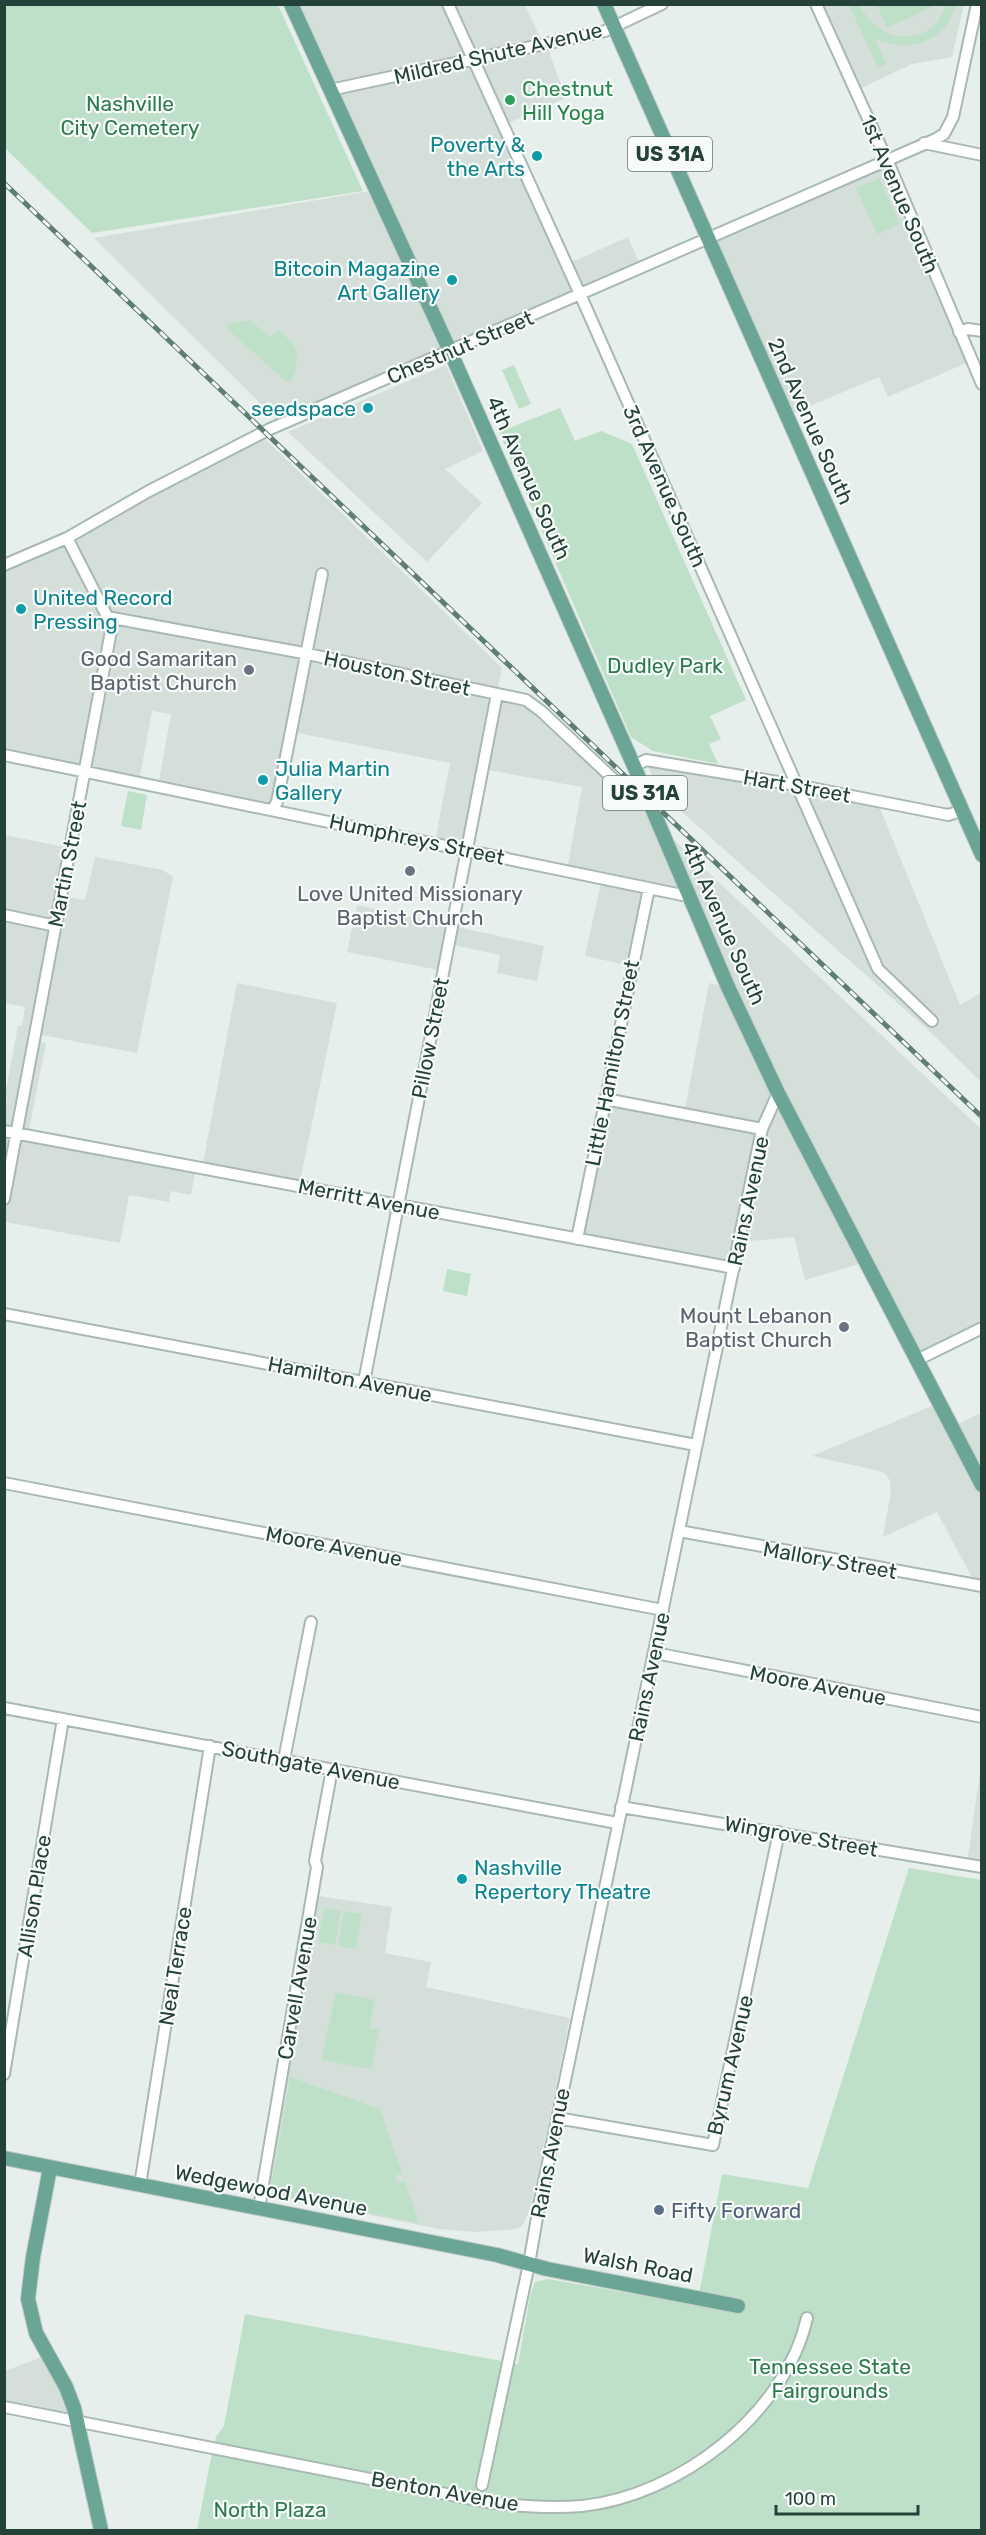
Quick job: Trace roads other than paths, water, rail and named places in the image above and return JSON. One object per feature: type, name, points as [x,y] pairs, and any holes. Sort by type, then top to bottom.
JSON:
[{"type":"main road","name":"4th Avenue South","points":[[291,4],[450,351],[634,766],[687,896],[778,1093],[981,1485]]},
{"type":"main road","name":"2nd Avenue South","points":[[604,4],[981,855]]},
{"type":"main road","name":"Wedgewood Avenue","points":[[4,2158],[496,2255],[529,2264]]},
{"type":"main road","points":[[50,2168],[33,2257],[28,2299],[36,2333],[66,2387],[77,2420],[101,2530]]},
{"type":"main road","name":"Walsh Road","points":[[529,2264],[738,2306]]},
{"type":"street","name":"3rd Avenue South","points":[[448,4],[580,294],[878,969],[932,1021]]},
{"type":"street","name":"Mildred Shute Avenue","points":[[330,90],[606,31],[662,4]]},
{"type":"street","name":"1st Avenue South","points":[[816,4],[886,159],[981,384]]},
{"type":"street","name":"Chestnut Street","points":[[4,565],[67,538],[149,491],[264,431],[944,134],[953,117],[977,4]]},
{"type":"street","points":[[924,143],[981,155]]},
{"type":"street","points":[[958,332],[968,329],[981,331]]},
{"type":"street","name":"Martin Street","points":[[4,1199],[111,632],[107,616],[67,538]]},
{"type":"street","points":[[273,809],[277,802],[322,574]]},
{"type":"street","name":"Houston Street","points":[[107,616],[307,654],[526,700],[627,792],[650,805]]},
{"type":"street","name":"Pillow Street","points":[[364,1382],[497,694]]},
{"type":"street","name":"Humphreys Street","points":[[4,755],[687,896]]},
{"type":"street","name":"Hart Street","points":[[634,766],[646,760],[796,785],[948,815],[961,811]]},
{"type":"street","name":"Little Hamilton Street","points":[[577,1239],[649,888]]},
{"type":"street","points":[[4,915],[56,926]]},
{"type":"street","name":"Rains Avenue","points":[[529,2264],[617,1823],[655,1653],[762,1129],[778,1093]]},
{"type":"street","points":[[605,1099],[762,1129]]},
{"type":"street","name":"Merritt Avenue","points":[[4,1131],[734,1268]]},
{"type":"street","name":"Hamilton Avenue","points":[[4,1314],[696,1445]]},
{"type":"street","points":[[917,1360],[981,1328]]},
{"type":"street","name":"Moore Avenue","points":[[4,1483],[663,1610]]},
{"type":"street","name":"Mallory Street","points":[[679,1532],[981,1586]]},
{"type":"street","points":[[284,1760],[311,1622]]},
{"type":"street","name":"Moore Avenue","points":[[655,1653],[981,1717]]},
{"type":"street","name":"Southgate Avenue","points":[[4,1708],[617,1823]]},
{"type":"street","name":"Allison Place","points":[[4,2074],[63,1719]]},
{"type":"street","name":"Neal Terrace","points":[[140,2185],[210,1746]]},
{"type":"street","name":"Carvell Avenue","points":[[259,2208],[285,2065],[317,1867],[315,1861],[332,1769]]},
{"type":"street","name":"Wingrove Street","points":[[621,1807],[981,1867]]},
{"type":"street","name":"Byrum Avenue","points":[[557,2118],[713,2145],[779,1832]]},
{"type":"street","name":"Benton Avenue","points":[[482,2485],[529,2264]]},
{"type":"street","name":"Benton Avenue","points":[[4,2407],[477,2500],[545,2508],[583,2506],[628,2495],[668,2481],[700,2462],[728,2439],[751,2416],[785,2372],[796,2351],[807,2318]]},
{"type":"railway","points":[[4,183],[982,1117]]},
{"type":"place","name":"Chestnut Hill Yoga","points":[[510,100]]},
{"type":"place","name":"Poverty & the Arts","points":[[537,156]]},
{"type":"place","name":"Bitcoin Magazine Art Gallery","points":[[452,280]]},
{"type":"place","name":"seedspace","points":[[368,408]]},
{"type":"place","name":"United Record Pressing","points":[[21,609]]},
{"type":"place","name":"Good Samaritan Baptist Church","points":[[249,670]]},
{"type":"place","name":"Julia Martin Gallery","points":[[263,780]]},
{"type":"place","name":"Love United Missionary Baptist Church","points":[[410,871]]},
{"type":"place","name":"Mount Lebanon Baptist Church","points":[[844,1327]]},
{"type":"place","name":"Nashville Repertory Theatre","points":[[462,1879]]},
{"type":"place","name":"Fifty Forward","points":[[659,2210]]},
{"type":"park label","name":"Nashville City Cemetery","points":[[130,115]]},
{"type":"park label","name":"Dudley Park","points":[[665,665]]},
{"type":"park label","name":"Tennessee State Fairgrounds","points":[[830,2378]]},
{"type":"park label","name":"North Plaza","points":[[270,2509]]}]
